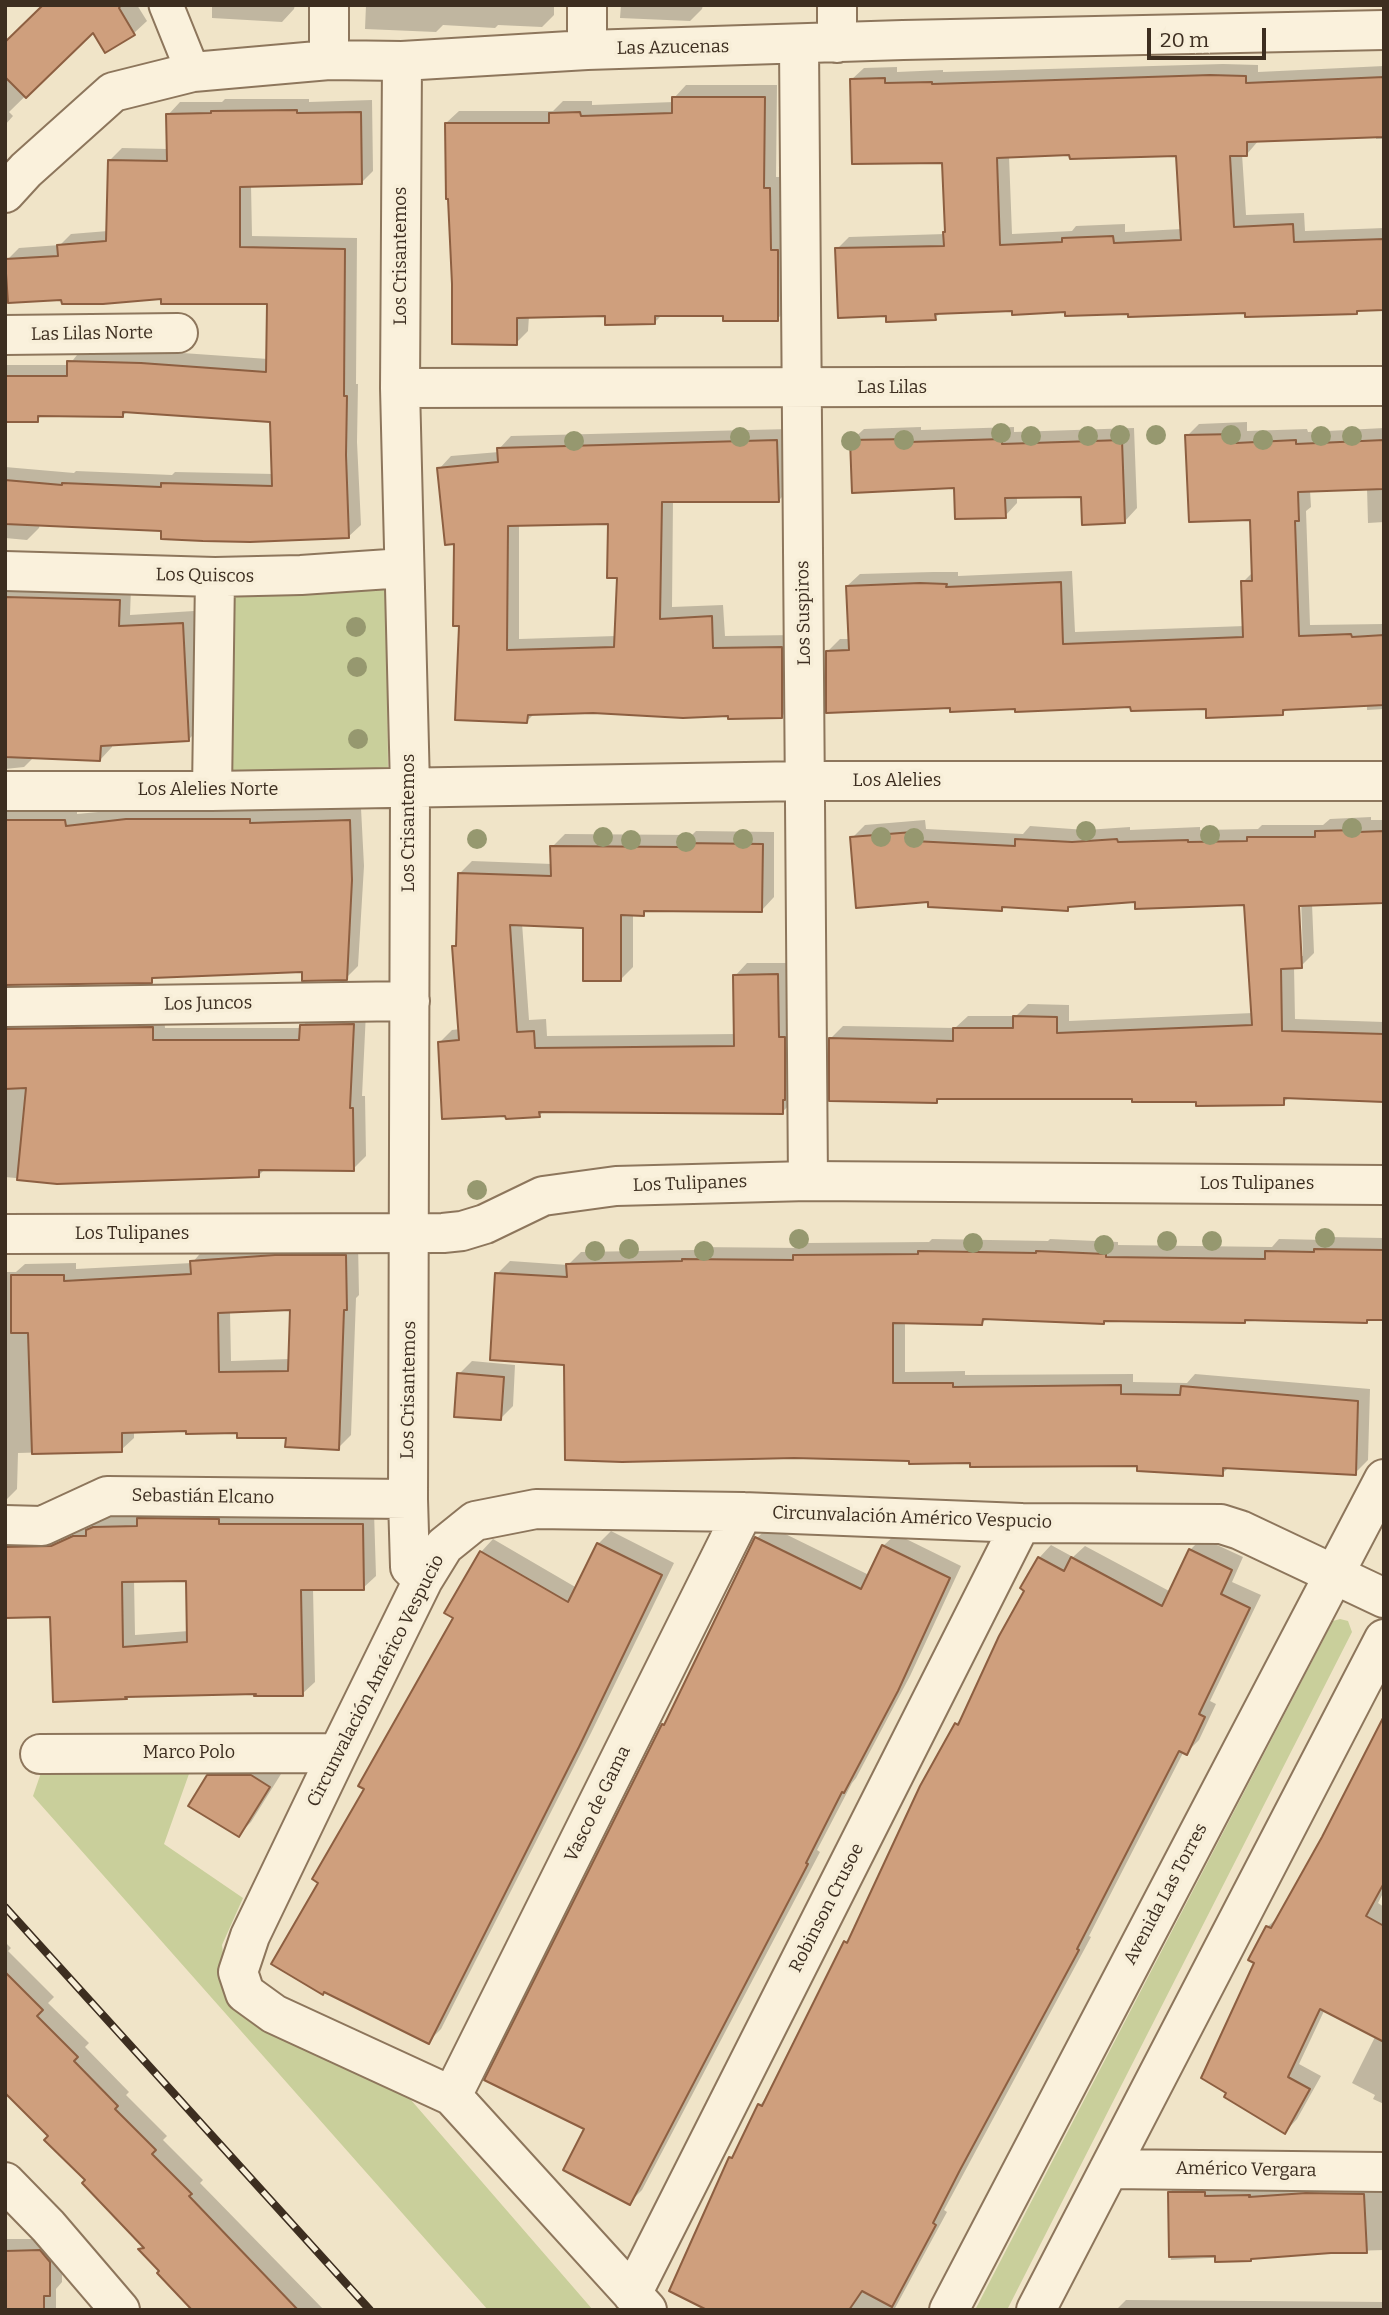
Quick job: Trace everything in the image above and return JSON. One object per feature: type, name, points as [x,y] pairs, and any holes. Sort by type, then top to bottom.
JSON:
[{"type":"street","points":[[166,5],[193,72]]},
{"type":"street","points":[[329,5],[329,60]]},
{"type":"street","points":[[587,5],[587,50]]},
{"type":"street","name":"Las Azucenas","points":[[5,193],[26,170],[113,92],[193,72],[329,60],[402,61],[587,50],[799,45],[837,24],[1089,20],[1363,22]]},
{"type":"street","name":"Los Suspiros","points":[[799,45],[808,1181]]},
{"type":"street","name":"Los Crisantemos","points":[[402,61],[400,388],[410,787],[408,1499],[410,1567],[423,1580]]},
{"type":"street","name":"Las Lilas Norte","points":[[5,335],[178,332]]},
{"type":"street","name":"Las Lilas","points":[[400,388],[1384,386]]},
{"type":"street","name":"Los Quiscos","points":[[5,571],[215,577],[404,568]]},
{"type":"street","points":[[212,791],[215,577]]},
{"type":"street","name":"Los Alelies","points":[[410,787],[805,781],[1384,781]]},
{"type":"street","name":"Los Alelies Norte","points":[[5,790],[212,791],[410,787]]},
{"type":"street","name":"Los Juncos","points":[[5,1007],[410,1001]]},
{"type":"street","name":"Los Tulipanes","points":[[5,1234],[410,1234],[462,1231],[485,1224],[542,1196],[616,1186],[808,1181],[1384,1185]]},
{"type":"street","name":"Avenida Las Torres","points":[[949,2310],[1384,1479]]},
{"type":"street","name":"Sebastián Elcano","points":[[5,1525],[42,1526],[107,1496],[408,1499]]},
{"type":"street","name":"Circunvalación Américo Vespucio","points":[[640,2302],[452,2096],[274,2014],[245,1993],[238,1972],[250,1936],[338,1753],[423,1580],[444,1546],[475,1521],[536,1509],[743,1511],[1021,1523],[1220,1524],[1240,1530],[1384,1598]]},
{"type":"street","name":"Vasco de Gama","points":[[452,2096],[743,1511]]},
{"type":"street","name":"Robinson Crusoe","points":[[640,2302],[1021,1523]]},
{"type":"street","points":[[1036,2310],[1384,1639]]},
{"type":"street","name":"Marco Polo","points":[[40,1754],[338,1753]]},
{"type":"street","name":"Américo Vergara","points":[[1109,2169],[1384,2172]]},
{"type":"street","points":[[5,2182],[48,2226],[120,2310]]},
{"type":"green space","points":[[233,585],[387,585],[388,780],[231,781]]},
{"type":"green space","points":[[1333,1621],[1348,1621],[1352,1632],[1007,2310],[975,2310]]},
{"type":"green space","points":[[44,1764],[190,1771],[164,1844],[243,1898],[222,1945],[227,1984],[237,2003],[411,2100],[593,2310],[488,2310],[33,1796]]},
{"type":"building","points":[[43,5],[121,5],[119,8],[135,35],[105,53],[93,33],[26,98],[5,77],[5,42]]},
{"type":"building","points":[[1210,75],[1246,76],[1246,83],[1384,77],[1384,137],[1247,142],[1247,156],[1230,156],[1234,227],[1293,224],[1294,242],[1384,239],[1384,310],[1357,311],[1357,314],[1245,317],[1245,313],[1128,317],[1128,314],[1065,316],[1065,312],[1012,315],[1012,311],[935,314],[936,320],[886,322],[886,316],[838,318],[835,248],[944,246],[945,232],[942,163],[852,164],[850,79],[885,78],[885,83],[932,84]],"holes":[[[1069,155],[1070,159],[1176,156],[1181,240],[1114,243],[1113,236],[1000,245],[997,158]]]},
{"type":"building","points":[[672,97],[765,97],[764,188],[770,188],[771,250],[778,250],[778,321],[723,321],[723,316],[655,316],[655,324],[605,325],[605,316],[517,318],[517,345],[452,344],[445,123],[549,123],[549,113],[580,112],[581,116],[672,113]]},
{"type":"building","points":[[297,110],[297,113],[361,112],[362,184],[240,187],[240,247],[345,249],[344,396],[347,396],[349,538],[203,541],[161,539],[161,531],[5,524],[5,480],[62,485],[161,487],[161,483],[272,486],[270,422],[123,412],[123,417],[38,416],[38,422],[5,422],[5,376],[67,376],[67,361],[266,372],[267,304],[161,304],[161,299],[103,304],[62,304],[61,300],[8,303],[5,259],[58,256],[57,245],[106,241],[108,160],[167,161],[166,114]]},
{"type":"building","points":[[1236,434],[1236,443],[1296,440],[1296,444],[1384,440],[1384,489],[1298,492],[1299,521],[1295,521],[1299,636],[1384,635],[1384,705],[1283,710],[1283,715],[1206,718],[1206,709],[1131,711],[1130,707],[1015,712],[1015,709],[950,712],[950,708],[826,713],[826,651],[849,650],[846,586],[920,583],[947,584],[946,587],[1061,582],[1063,644],[1243,637],[1241,581],[1252,581],[1250,520],[1189,522],[1185,435]]},
{"type":"building","points":[[909,439],[909,442],[1002,439],[1002,444],[1122,440],[1125,523],[1082,525],[1081,497],[1005,498],[1006,518],[955,519],[954,488],[852,493],[850,440]]},
{"type":"building","points":[[777,440],[779,502],[662,502],[660,619],[712,616],[713,648],[782,647],[782,718],[683,718],[593,713],[528,715],[527,723],[455,720],[459,626],[453,626],[454,544],[445,545],[437,468],[498,462],[497,448]],"holes":[[[608,524],[607,578],[617,578],[614,647],[507,650],[508,526]]]},
{"type":"building","points":[[5,597],[120,600],[119,626],[183,623],[189,741],[101,746],[100,761],[5,757]]},
{"type":"building","points":[[126,819],[250,819],[250,823],[350,820],[352,880],[347,980],[302,981],[302,972],[152,978],[152,983],[5,985],[5,820],[65,820],[66,826]]},
{"type":"building","points":[[1315,831],[1384,831],[1384,903],[1299,906],[1302,968],[1281,969],[1282,1031],[1384,1034],[1384,1102],[1284,1098],[1284,1105],[1196,1106],[1196,1102],[1132,1102],[1132,1099],[937,1099],[937,1103],[829,1101],[829,1038],[953,1041],[953,1028],[1013,1028],[1013,1016],[1057,1017],[1057,1033],[1252,1025],[1244,905],[1135,909],[1135,902],[1068,907],[1068,911],[1002,907],[1002,911],[928,907],[928,902],[856,908],[850,837],[913,832],[913,841],[1015,846],[1015,839],[1072,842],[1117,839],[1118,842],[1247,841],[1247,837],[1315,837]]},
{"type":"building","points":[[682,843],[763,844],[762,912],[644,911],[644,916],[621,915],[621,981],[583,981],[583,928],[510,925],[517,1032],[534,1031],[535,1048],[734,1046],[733,975],[778,974],[779,1037],[785,1037],[783,1114],[539,1112],[540,1117],[442,1119],[438,1042],[459,1040],[452,946],[456,946],[458,873],[551,876],[550,846],[682,847]]},
{"type":"building","points":[[354,1024],[350,1108],[353,1108],[354,1171],[259,1170],[259,1177],[57,1184],[17,1180],[26,1088],[5,1089],[5,1029],[153,1027],[153,1040],[299,1040],[300,1025]]},
{"type":"building","points":[[1314,1249],[1384,1250],[1384,1320],[1367,1320],[1367,1323],[1104,1321],[1104,1324],[983,1319],[982,1325],[893,1323],[893,1383],[953,1383],[953,1387],[1121,1385],[1121,1394],[1180,1395],[1181,1386],[1358,1401],[1356,1475],[1223,1468],[1223,1476],[1137,1471],[1137,1466],[970,1467],[970,1463],[909,1464],[909,1461],[794,1458],[622,1462],[565,1460],[564,1365],[490,1360],[495,1273],[567,1277],[566,1264],[682,1259],[793,1260],[793,1255],[918,1254],[918,1251],[1036,1251],[1106,1254],[1106,1257],[1265,1259],[1265,1251],[1314,1252]]},
{"type":"building","points":[[275,1255],[346,1255],[347,1310],[344,1310],[339,1450],[285,1447],[286,1438],[237,1438],[237,1433],[186,1434],[186,1431],[122,1433],[122,1452],[32,1454],[28,1333],[11,1333],[11,1275],[64,1275],[64,1281],[191,1274],[190,1261]],"holes":[[[290,1310],[288,1371],[219,1372],[218,1313]]]},
{"type":"building","points":[[457,1373],[504,1377],[501,1420],[454,1417]]},
{"type":"building","points":[[137,1518],[219,1519],[219,1524],[363,1524],[364,1590],[301,1590],[303,1696],[254,1696],[256,1694],[125,1697],[127,1699],[53,1702],[50,1617],[5,1618],[5,1547],[51,1546],[73,1536],[86,1536],[86,1530],[93,1527],[137,1526]],"holes":[[[186,1581],[187,1642],[123,1647],[122,1582]]]},
{"type":"building","points":[[755,1537],[861,1589],[882,1545],[950,1578],[898,1691],[844,1793],[842,1792],[806,1863],[808,1864],[630,2205],[563,2170],[584,2129],[484,2080],[662,1724],[664,1725]]},
{"type":"building","points":[[597,1543],[662,1575],[579,1747],[429,2044],[324,1992],[323,1995],[271,1964],[318,1883],[312,1879],[364,1789],[358,1786],[453,1618],[444,1613],[480,1551],[568,1602]]},
{"type":"building","points":[[1189,1549],[1232,1570],[1221,1594],[1250,1608],[1199,1714],[1205,1717],[1187,1755],[1179,1751],[1077,1949],[1079,1950],[960,2170],[933,2223],[936,2225],[892,2307],[862,2291],[849,2310],[707,2310],[669,2291],[729,2157],[732,2158],[758,2104],[762,2106],[844,1941],[847,1943],[920,1786],[955,1723],[958,1725],[999,1636],[1024,1591],[1020,1588],[1038,1557],[1064,1571],[1071,1557],[1162,1606]]},
{"type":"building","points":[[1384,1716],[1384,1883],[1366,1916],[1384,1926],[1384,2042],[1320,2009],[1288,2077],[1310,2089],[1285,2134],[1224,2097],[1226,2093],[1201,2078],[1254,1963],[1248,1960],[1266,1926],[1271,1928],[1322,1837]]},
{"type":"building","points":[[207,1775],[251,1775],[270,1787],[239,1837],[188,1806]]},
{"type":"building","points":[[5,1972],[43,2010],[37,2016],[78,2057],[74,2061],[118,2106],[115,2109],[156,2150],[152,2154],[298,2310],[192,2310],[157,2273],[159,2271],[138,2249],[144,2248],[82,2183],[85,2180],[44,2140],[48,2136],[5,2093]]},
{"type":"building","points":[[1168,2192],[1205,2192],[1205,2196],[1250,2195],[1249,2197],[1306,2193],[1364,2194],[1367,2253],[1331,2253],[1215,2262],[1215,2256],[1169,2257]]},
{"type":"building","points":[[40,2250],[50,2262],[50,2296],[44,2296],[44,2310],[5,2310],[5,2251]]},
{"type":"railway","points":[[5,1907],[370,2310]]}]
